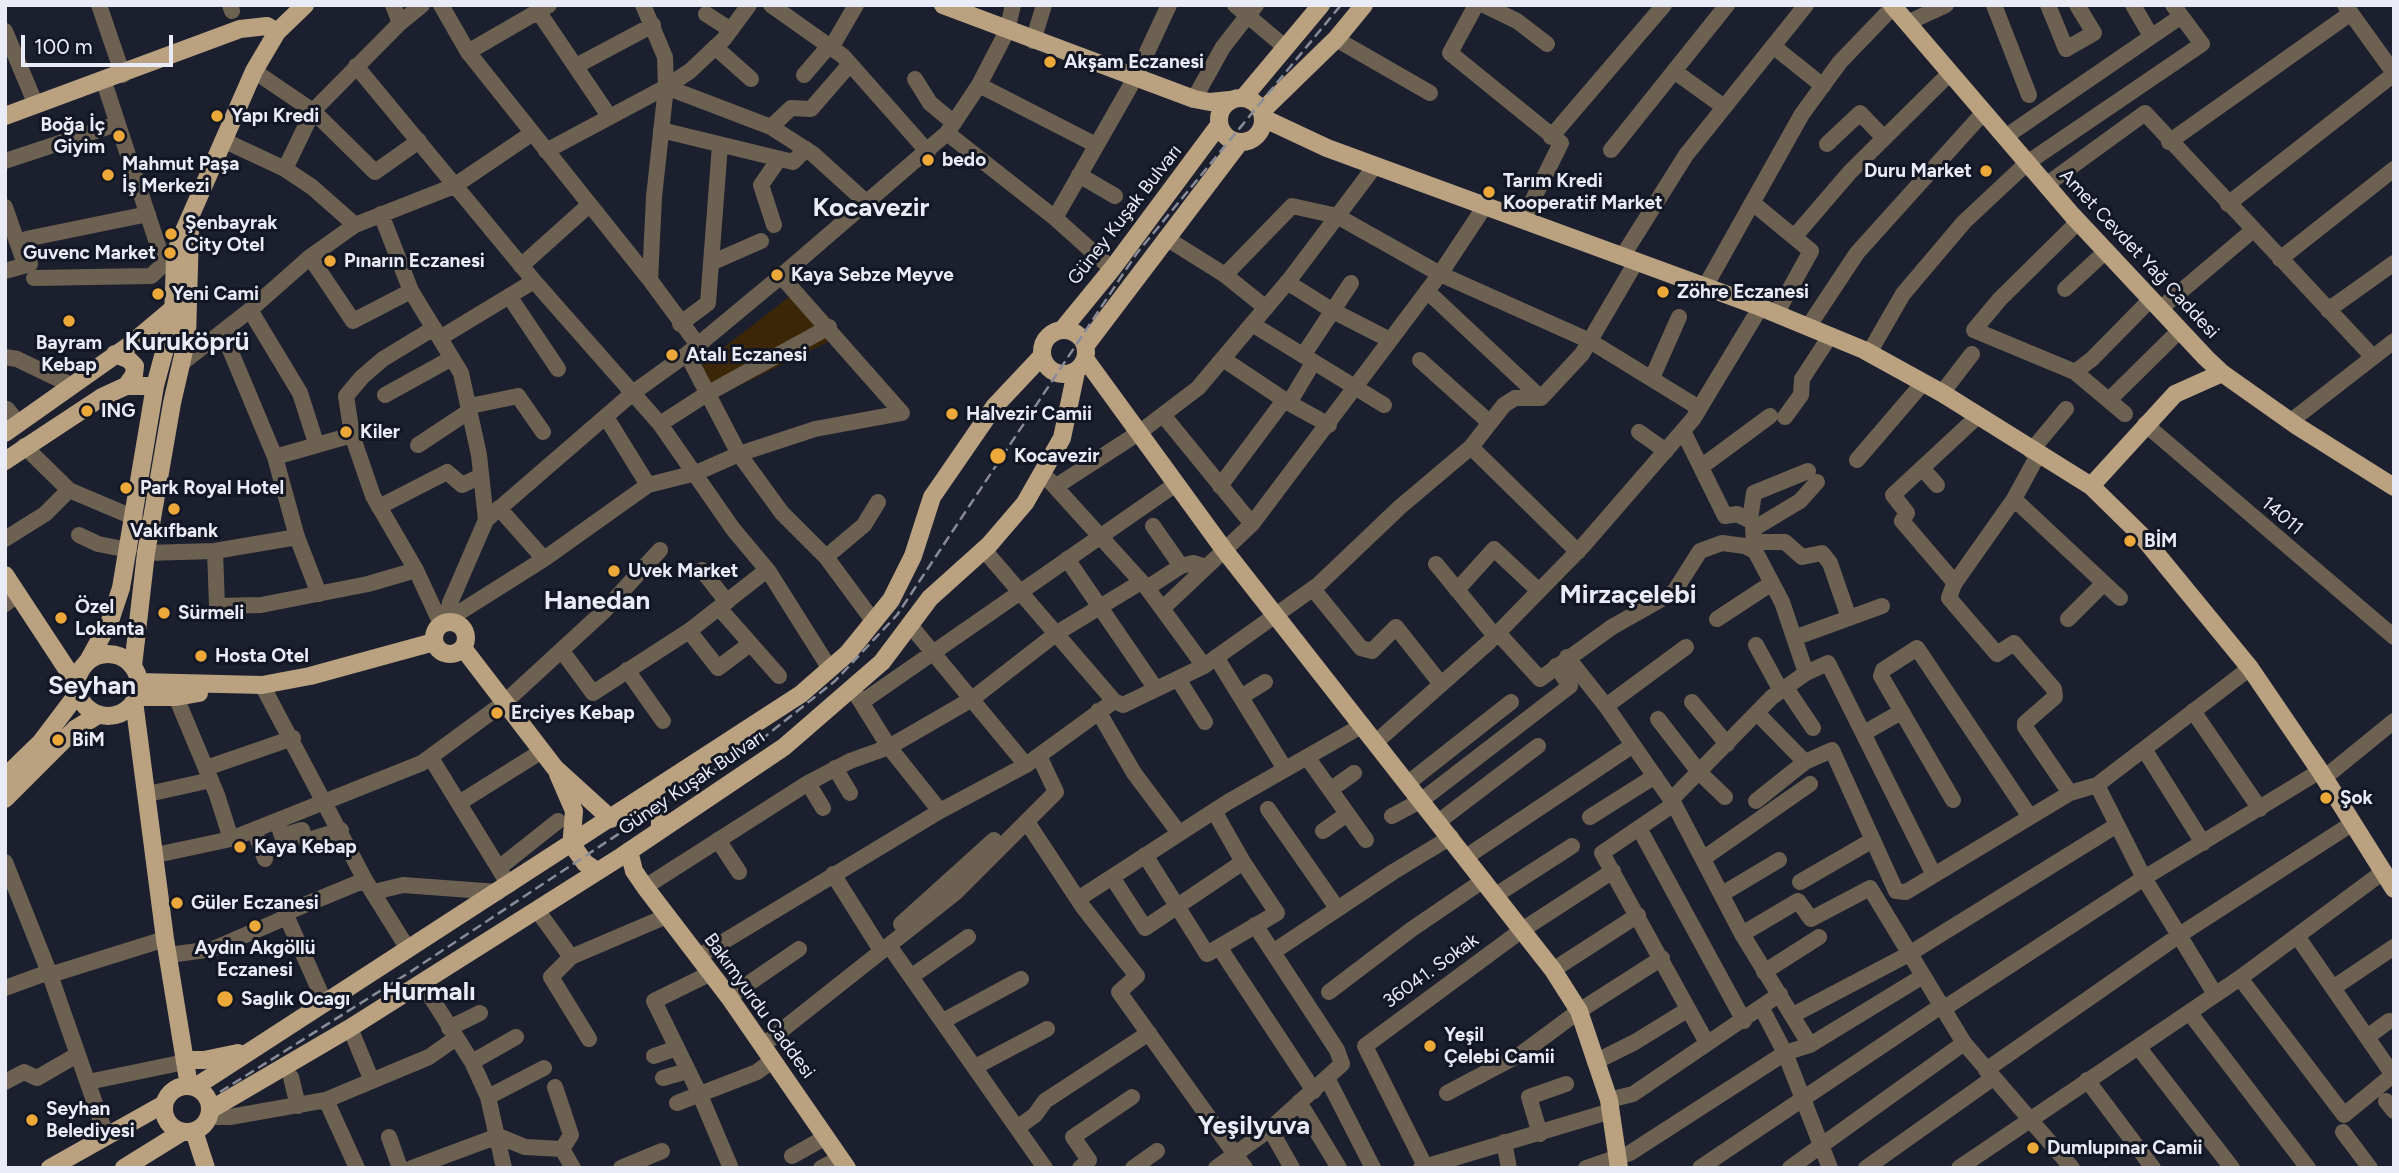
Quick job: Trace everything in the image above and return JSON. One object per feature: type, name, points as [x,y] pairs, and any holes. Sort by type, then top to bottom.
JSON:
[{"type":"main road","points":[[124,1168],[188,1131],[209,1113],[206,1096],[192,1086],[183,1056],[135,687],[138,551],[135,518],[155,386],[175,307],[175,259],[179,242],[258,64],[277,32],[305,5]]},
{"type":"main road","points":[[943,5],[1135,78],[1211,111],[1227,137],[1240,142],[1247,141],[1265,122],[1363,5]]},
{"type":"main road","points":[[1211,111],[1237,99],[1286,48],[1321,5]]},
{"type":"main road","name":"Amet Cevdet Yağ Caddesi","points":[[1892,6],[2078,222],[2222,373],[2394,487]]},
{"type":"main road","points":[[5,115],[104,82],[240,29],[267,26],[277,32]]},
{"type":"main road","points":[[1237,99],[1252,100],[1265,122],[1375,166],[1705,287],[1869,352],[1942,393],[2034,453],[2091,486],[2141,535],[2250,668],[2394,889]]},
{"type":"main road","name":"Güney Kuşak Bulvarı","points":[[1062,330],[1112,269],[1211,111]]},
{"type":"main road","name":"Güney Kuşak Bulvarı","points":[[209,1113],[350,1028],[623,855],[857,695],[930,598],[984,550],[1025,503],[1062,438],[1082,359],[1166,238],[1240,142]]},
{"type":"main road","points":[[5,777],[41,742],[77,688],[78,673],[88,661],[110,621],[138,551],[182,363],[189,317],[190,220]]},
{"type":"main road","points":[[12,428],[116,354],[175,307]]},
{"type":"main road","points":[[1082,359],[1055,373],[1042,356],[1044,342],[1062,330],[1076,333],[1082,359],[1140,432],[1225,551],[1553,970],[1579,1011],[1610,1106],[1618,1162]]},
{"type":"main road","points":[[116,354],[128,359],[135,366],[134,375],[126,386]]},
{"type":"main road","name":"Güney Kuşak Bulvarı","points":[[192,1086],[611,820],[801,694],[830,669],[891,600],[913,556],[932,497],[994,407],[1042,356]]},
{"type":"main road","points":[[2091,486],[2175,394],[2222,373]]},
{"type":"main road","points":[[5,461],[102,397],[126,386],[155,386]]},
{"type":"main road","points":[[5,575],[11,600],[77,688],[82,703],[98,715]]},
{"type":"main road","points":[[463,648],[449,655],[439,651],[434,642],[435,632],[447,623],[465,631],[463,648],[555,768],[611,820]]},
{"type":"main road","points":[[135,687],[262,685],[322,673],[434,642]]},
{"type":"main road","points":[[88,661],[101,654],[112,654],[135,687],[176,697],[226,685]]},
{"type":"main road","points":[[5,799],[75,729],[98,715],[118,714],[135,687]]},
{"type":"main road","points":[[555,768],[574,811],[573,844],[585,863],[597,871]]},
{"type":"main road","points":[[645,798],[655,802],[660,811],[660,830]]},
{"type":"main road","name":"Bakımyurdu Caddesi","points":[[623,855],[765,1047],[844,1163]]},
{"type":"main road","points":[[183,1056],[204,1060],[252,1049]]},
{"type":"main road","points":[[183,1056],[166,1099],[165,1118],[188,1131],[206,1168]]},
{"type":"main road","points":[[50,1168],[166,1099],[175,1088],[192,1086]]},
{"type":"street","points":[[99,5],[123,75]]},
{"type":"street","points":[[393,5],[400,23]]},
{"type":"street","points":[[285,169],[313,111],[400,23],[422,5]]},
{"type":"street","points":[[441,5],[468,52],[650,280],[680,324],[692,349],[705,394],[739,454],[782,513],[826,557],[874,622]]},
{"type":"street","points":[[643,5],[665,57],[666,88],[650,280]]},
{"type":"street","points":[[546,151],[666,88],[690,71],[731,30],[749,5]]},
{"type":"street","points":[[771,5],[850,64],[928,152]]},
{"type":"street","points":[[804,75],[830,47],[856,5]]},
{"type":"street","points":[[447,623],[450,603],[486,520],[634,392],[692,349],[928,152],[950,128],[979,85],[1007,31],[1013,5]]},
{"type":"street","points":[[1033,41],[1044,5]]},
{"type":"street","points":[[1055,218],[1135,78],[1168,5]]},
{"type":"street","points":[[1476,5],[1450,53],[1560,143],[1523,220]]},
{"type":"street","points":[[1484,5],[1517,22],[1547,44]]},
{"type":"street","points":[[1552,137],[1664,5]]},
{"type":"street","points":[[1611,150],[1727,5]]},
{"type":"street","points":[[984,550],[1114,701],[1122,705],[1210,662],[1313,589],[1400,507],[1471,447],[1504,405],[1515,398],[1541,398],[1582,354],[1629,259],[1686,155],[1806,5]]},
{"type":"street","points":[[1994,5],[2029,95]]},
{"type":"street","points":[[2048,5],[2066,49],[2094,33],[2077,5]]},
{"type":"street","points":[[2133,5],[2151,36]]},
{"type":"street","points":[[1705,287],[1754,204],[1802,114],[1840,62],[1892,6]]},
{"type":"street","points":[[1907,23],[1944,6]]},
{"type":"street","points":[[468,52],[544,8],[576,66],[609,116]]},
{"type":"street","points":[[1211,111],[1223,47],[1246,8],[1286,48]]},
{"type":"street","points":[[2169,142],[2348,9],[2394,73],[2228,204]]},
{"type":"street","points":[[1869,352],[1903,294],[1965,222],[2027,163],[2202,44],[2176,11],[2151,36],[2005,137]]},
{"type":"street","points":[[706,14],[731,30]]},
{"type":"street","points":[[576,66],[653,25]]},
{"type":"street","points":[[5,31],[36,105]]},
{"type":"street","points":[[1336,39],[1430,93]]},
{"type":"street","points":[[1773,46],[1823,86]]},
{"type":"street","points":[[715,47],[751,79]]},
{"type":"street","points":[[258,64],[313,111],[375,172],[419,141]]},
{"type":"street","points":[[771,127],[791,108],[811,108],[850,64]]},
{"type":"street","points":[[356,66],[521,266],[660,424],[733,529],[767,570],[830,669]]},
{"type":"street","points":[[1674,71],[1724,107]]},
{"type":"street","points":[[1795,236],[1815,209],[1950,73]]},
{"type":"street","points":[[915,79],[950,128],[1112,269]]},
{"type":"street","points":[[5,271],[151,276],[164,264],[104,82]]},
{"type":"street","points":[[979,85],[1096,145]]},
{"type":"street","points":[[666,88],[771,127],[806,149],[867,203]]},
{"type":"street","points":[[1808,327],[1857,253],[1984,112]]},
{"type":"street","points":[[1827,144],[1860,113],[1884,138]]},
{"type":"street","points":[[2046,185],[2145,113],[2252,231],[2372,356]]},
{"type":"street","points":[[5,161],[117,124]]},
{"type":"street","points":[[662,130],[793,162],[806,149]]},
{"type":"street","points":[[182,363],[223,333],[310,257],[355,225],[454,186],[531,134]]},
{"type":"street","points":[[223,140],[285,169],[312,187],[355,225]]},
{"type":"street","points":[[680,324],[708,303],[720,145]]},
{"type":"street","points":[[774,225],[761,185],[779,159]]},
{"type":"street","points":[[1055,487],[1140,432],[1198,388],[1287,282],[1375,166]]},
{"type":"street","points":[[2280,259],[2394,169]]},
{"type":"street","points":[[1079,175],[1115,196]]},
{"type":"street","points":[[1376,742],[1496,635],[1577,552],[1683,431],[1811,251],[1754,204]]},
{"type":"street","points":[[521,266],[589,205]]},
{"type":"street","points":[[5,206],[29,272]]},
{"type":"street","points":[[1225,275],[1292,206],[1337,216],[1440,274],[1590,341],[1699,408]]},
{"type":"street","points":[[1163,608],[1252,524],[1440,274],[1485,206]]},
{"type":"street","points":[[29,272],[26,239],[148,214]]},
{"type":"street","points":[[381,214],[411,291],[460,373],[470,408],[486,520]]},
{"type":"street","points":[[2078,222],[2000,299],[1974,330],[2075,372],[2125,414]]},
{"type":"street","points":[[2075,372],[2156,304],[2252,231]]},
{"type":"street","points":[[1166,238],[1225,275],[1266,308]]},
{"type":"street","points":[[711,263],[761,241]]},
{"type":"street","points":[[2065,289],[2106,251]]},
{"type":"street","points":[[310,257],[353,321],[411,291]]},
{"type":"street","points":[[2328,310],[2394,263]]},
{"type":"street","points":[[447,623],[544,559],[648,485],[696,473],[739,454],[815,429],[902,413],[829,327],[781,276]]},
{"type":"street","points":[[447,623],[379,507],[352,435],[346,396],[362,377],[383,359],[534,281]]},
{"type":"street","points":[[1287,282],[1334,311],[1390,340]]},
{"type":"street","points":[[1220,486],[1287,401],[1351,283]]},
{"type":"street","points":[[1427,291],[1541,398]]},
{"type":"street","points":[[509,296],[558,369]]},
{"type":"street","points":[[250,310],[300,393],[316,443]]},
{"type":"street","points":[[1652,378],[1679,317]]},
{"type":"street","points":[[1252,324],[1310,357],[1384,405]]},
{"type":"street","points":[[660,424],[705,394],[829,327]]},
{"type":"street","points":[[2109,400],[2180,330]]},
{"type":"street","points":[[223,333],[275,457],[297,537],[319,594]]},
{"type":"street","points":[[1701,467],[1777,416],[1801,395],[1802,379],[1830,336]]},
{"type":"street","points":[[2291,421],[2394,341]]},
{"type":"street","points":[[1942,393],[1972,354]]},
{"type":"street","points":[[5,357],[17,359],[72,385]]},
{"type":"street","points":[[385,395],[452,358]]},
{"type":"street","points":[[1223,359],[1329,425]]},
{"type":"street","points":[[1420,360],[1490,423]]},
{"type":"street","points":[[1857,460],[1923,383]]},
{"type":"street","points":[[418,445],[470,408],[518,396],[543,432]]},
{"type":"street","points":[[7,409],[12,428]]},
{"type":"street","points":[[2066,409],[2034,453],[2014,499],[1955,583],[1949,598],[1997,654],[2014,643],[2054,689],[2055,697],[2025,723],[2025,727],[2070,793]]},
{"type":"street","points":[[1163,415],[1252,524]]},
{"type":"street","points":[[1955,583],[1902,521],[1907,513],[1893,495],[1978,416]]},
{"type":"street","points":[[606,417],[648,485]]},
{"type":"street","name":"14011","points":[[2145,424],[2394,637]]},
{"type":"street","points":[[1683,431],[1725,516],[1737,514],[1753,535],[1782,602],[1806,673]]},
{"type":"street","points":[[1639,432],[1666,451]]},
{"type":"street","points":[[275,457],[316,443],[352,435]]},
{"type":"street","points":[[24,446],[69,490],[135,518]]},
{"type":"street","points":[[1471,447],[1577,552]]},
{"type":"street","points":[[1922,468],[1937,485]]},
{"type":"street","points":[[379,507],[447,472],[462,485],[481,476]]},
{"type":"street","points":[[1042,472],[1241,697],[1285,769]]},
{"type":"street","points":[[1436,565],[1496,635],[1540,678],[1612,627],[1674,592],[1700,551],[1753,535],[1800,501],[1813,476],[1754,493],[1753,535]]},
{"type":"street","points":[[940,811],[889,747],[857,695],[934,654],[1021,594],[1098,536],[1176,484]]},
{"type":"street","points":[[5,539],[45,514],[69,490]]},
{"type":"street","points":[[2014,499],[2120,598]]},
{"type":"street","points":[[826,557],[864,524],[878,502]]},
{"type":"street","points":[[499,508],[544,559]]},
{"type":"street","points":[[1153,526],[1181,565]]},
{"type":"street","points":[[79,535],[98,544],[138,551],[215,551],[297,537]]},
{"type":"street","points":[[1753,535],[1785,542],[1802,557],[1822,553],[1830,563],[1849,618]]},
{"type":"street","points":[[1457,590],[1494,549],[1539,591]]},
{"type":"street","points":[[156,855],[231,839],[430,758],[505,702],[562,650],[660,550]]},
{"type":"street","points":[[215,551],[217,606],[261,605],[416,570]]},
{"type":"street","points":[[1067,559],[1156,689]]},
{"type":"street","points":[[645,887],[808,783],[835,768],[889,747],[972,699],[1057,633],[1098,607],[1181,565],[1193,563],[1206,567]]},
{"type":"street","points":[[702,570],[750,644],[779,676]]},
{"type":"street","points":[[562,650],[593,694],[690,631],[767,570]]},
{"type":"street","points":[[1717,619],[1772,583]]},
{"type":"street","points":[[2068,619],[2104,583]]},
{"type":"street","points":[[1313,589],[1361,648],[1372,651],[1396,627],[1441,684]]},
{"type":"street","points":[[1794,638],[1882,606]]},
{"type":"street","points":[[883,946],[955,893],[1056,792],[1053,783],[972,699],[910,625]]},
{"type":"street","points":[[690,631],[718,668],[750,644]]},
{"type":"street","points":[[1756,645],[1813,728]]},
{"type":"street","points":[[1606,706],[1685,647]]},
{"type":"street","points":[[1953,800],[1881,676],[1883,670],[1917,648],[2029,817]]},
{"type":"street","points":[[1562,662],[1606,706],[1673,802],[1742,934],[1810,1045]]},
{"type":"street","points":[[1392,816],[1422,800],[1570,686],[1562,662]]},
{"type":"street","points":[[1707,1043],[1602,853],[1673,802],[1757,713],[1806,673],[1828,663],[1934,875]]},
{"type":"street","points":[[1756,801],[1805,762],[1832,750],[1896,891],[1906,892],[2070,793],[2097,785],[2250,668]]},
{"type":"street","points":[[627,670],[663,721]]},
{"type":"street","points":[[1178,679],[1205,722]]},
{"type":"street","points":[[1241,697],[1265,682]]},
{"type":"street","points":[[262,685],[293,738],[369,886],[408,949]]},
{"type":"street","points":[[176,697],[209,774],[231,839]]},
{"type":"street","points":[[698,957],[940,811],[1032,761],[1114,701]]},
{"type":"street","points":[[1408,783],[1511,702]]},
{"type":"street","points":[[1692,702],[1727,744]]},
{"type":"street","points":[[1098,711],[1135,773],[1179,833]]},
{"type":"street","points":[[2193,711],[2260,809]]},
{"type":"street","points":[[1864,733],[1901,712]]},
{"type":"street","points":[[1757,713],[1805,762]]},
{"type":"street","points":[[1658,719],[1699,772],[1725,797]]},
{"type":"street","points":[[1700,1168],[1942,1007],[2144,878],[2322,775],[2394,720]]},
{"type":"street","points":[[1078,899],[1214,811],[1363,725]]},
{"type":"street","points":[[148,794],[209,774],[293,738]]},
{"type":"street","points":[[1466,857],[1633,745]]},
{"type":"street","points":[[1438,822],[1538,746]]},
{"type":"street","points":[[2144,749],[2203,843]]},
{"type":"street","points":[[459,803],[542,751]]},
{"type":"street","points":[[1307,757],[1366,840]]},
{"type":"street","points":[[325,1003],[285,913],[369,886],[504,888],[500,867],[430,758]]},
{"type":"street","points":[[835,768],[850,793]]},
{"type":"street","points":[[1330,790],[1354,773]]},
{"type":"street","points":[[1590,817],[1655,776]]},
{"type":"street","points":[[808,783],[823,808]]},
{"type":"street","points":[[677,1103],[758,1072],[765,1047],[883,946],[1053,783]]},
{"type":"street","points":[[1704,858],[1810,784]]},
{"type":"street","points":[[2097,785],[2144,878],[2216,994]]},
{"type":"street","points":[[1268,809],[1337,908]]},
{"type":"street","points":[[1146,855],[1208,954],[1277,913],[1243,862],[1214,811]]},
{"type":"street","points":[[1323,831],[1348,814]]},
{"type":"street","points":[[277,821],[282,836],[302,830],[306,841],[341,830]]},
{"type":"street","points":[[500,867],[558,821]]},
{"type":"street","points":[[1027,822],[1078,899],[1137,976],[1119,992],[1245,1168]]},
{"type":"street","points":[[1866,1168],[2180,934],[2353,823]]},
{"type":"street","points":[[1793,1016],[1909,954],[2118,825]]},
{"type":"street","points":[[1639,828],[1744,1021]]},
{"type":"street","points":[[254,830],[265,859]]},
{"type":"street","points":[[1273,952],[1337,908],[1451,837]]},
{"type":"street","points":[[718,840],[739,872]]},
{"type":"street","points":[[1800,882],[1871,841]]},
{"type":"street","points":[[1496,895],[1572,846]]},
{"type":"street","points":[[1722,894],[1779,860]]},
{"type":"street","points":[[5,862],[50,973],[106,1135]]},
{"type":"street","points":[[1112,877],[1145,928],[1243,862]]},
{"type":"street","name":"36041. Sokak","points":[[1423,1167],[1365,1046],[1522,930],[1613,871]]},
{"type":"street","points":[[1959,1168],[2240,978],[2383,872]]},
{"type":"street","points":[[833,874],[883,946],[912,976],[1044,1168]]},
{"type":"street","points":[[1329,992],[1412,929],[1484,880]]},
{"type":"street","points":[[1742,934],[1798,901],[1811,919],[1870,888],[1965,1043],[2072,1168]]},
{"type":"street","points":[[537,910],[571,957]]},
{"type":"street","points":[[1553,970],[1638,915]]},
{"type":"street","points":[[589,1039],[551,977],[571,957],[667,916]]},
{"type":"street","points":[[5,988],[50,973],[167,947],[213,949],[287,917]]},
{"type":"street","points":[[1216,1168],[1270,1129],[1342,1064],[1337,1050],[1255,925]]},
{"type":"street","points":[[2240,978],[2344,1115],[2393,1074],[2297,936]]},
{"type":"street","points":[[912,976],[968,937]]},
{"type":"street","points":[[1764,972],[1819,937]]},
{"type":"street","points":[[1219,947],[1314,1091]]},
{"type":"street","points":[[2333,988],[2394,947]]},
{"type":"street","points":[[729,997],[799,949]]},
{"type":"street","points":[[1447,1093],[1521,1054],[1579,1011],[1662,958]]},
{"type":"street","points":[[711,973],[654,1001],[700,1095],[730,1166]]},
{"type":"street","points":[[1586,1168],[1618,1162],[1785,1053],[1810,1045],[1923,976]]},
{"type":"street","points":[[943,1021],[1021,979]]},
{"type":"street","points":[[422,982],[472,1062],[488,1097],[505,1168]]},
{"type":"street","points":[[1423,1167],[1540,1134],[1610,1106],[1633,1094],[1744,1021],[1780,994]]},
{"type":"street","points":[[1761,1007],[1785,1053],[1830,1168]]},
{"type":"street","points":[[1595,1062],[1636,1042],[1687,1010]]},
{"type":"street","points":[[2189,1012],[2308,1168]]},
{"type":"street","points":[[209,1113],[230,1117],[327,1100],[429,1057],[453,1033],[480,1013]]},
{"type":"street","points":[[2367,1037],[2389,1021]]},
{"type":"street","points":[[350,1028],[373,1081]]},
{"type":"street","points":[[975,1068],[1047,1029]]},
{"type":"street","points":[[1017,1128],[1035,1115],[1045,1101],[1149,1033]]},
{"type":"street","points":[[472,1062],[516,1037]]},
{"type":"street","points":[[1790,1168],[1965,1043]]},
{"type":"street","points":[[654,1056],[677,1048]]},
{"type":"street","points":[[2139,1048],[2232,1168]]},
{"type":"street","points":[[5,1082],[24,1072],[37,1078],[77,1055]]},
{"type":"street","points":[[88,1082],[183,1056]]},
{"type":"street","points":[[488,1097],[544,1068]]},
{"type":"street","points":[[663,1078],[687,1071]]},
{"type":"street","points":[[291,1077],[298,1106]]},
{"type":"street","points":[[1327,1079],[1373,1168]]},
{"type":"street","points":[[2087,1080],[2153,1168]]},
{"type":"street","points":[[1540,1134],[1529,1097],[1566,1084]]},
{"type":"street","points":[[555,1087],[571,1135],[562,1149]]},
{"type":"street","points":[[1080,1168],[1089,1160],[1073,1137],[1132,1097]]},
{"type":"street","points":[[327,1100],[357,1168]]},
{"type":"street","points":[[1299,1102],[1339,1168]]},
{"type":"street","points":[[1270,1129],[1292,1168]]},
{"type":"street","points":[[2343,1132],[2370,1168]]},
{"type":"street","points":[[421,1166],[498,1136],[525,1147],[562,1149]]},
{"type":"street","points":[[388,1137],[400,1168]]},
{"type":"street","points":[[792,1156],[826,1137]]},
{"type":"street","points":[[1504,1142],[1509,1168]]},
{"type":"street","points":[[562,1149],[573,1168]]},
{"type":"street","points":[[621,1168],[662,1151]]},
{"type":"street","points":[[1133,1168],[1157,1151]]},
{"type":"street","points":[[821,1168],[844,1163]]},
{"type":"shaded area","points":[[793,294],[830,341],[714,398],[700,366]]},
{"type":"railway","points":[[220,1092],[410,972],[762,739],[835,681],[897,615],[1137,253],[1341,5]]},
{"type":"place","name":"Akşam Eczanesi","points":[[1050,62]]},
{"type":"place","name":"Yapı Kredi","points":[[217,116]]},
{"type":"place","name":"Boğa İç Giyim","points":[[119,136]]},
{"type":"place","name":"bedo","points":[[928,160]]},
{"type":"place","name":"Duru Market","points":[[1986,171]]},
{"type":"place","name":"Mahmut Paşa İş Merkezi","points":[[108,175]]},
{"type":"place","name":"Tarım Kredi Kooperatif Market","points":[[1489,192]]},
{"type":"place","name":"Şenbayrak City Otel","points":[[171,234]]},
{"type":"place","name":"Guvenc Market","points":[[170,253]]},
{"type":"place","name":"Pınarın Eczanesi","points":[[330,261]]},
{"type":"place","name":"Kaya Sebze Meyve","points":[[777,275]]},
{"type":"place","name":"Zöhre Eczanesi","points":[[1663,292]]},
{"type":"place","name":"Yeni Cami","points":[[158,294]]},
{"type":"place","name":"Bayram Kebap","points":[[69,321]]},
{"type":"place","name":"Atalı Eczanesi","points":[[672,355]]},
{"type":"place","name":"ING","points":[[87,411]]},
{"type":"place","name":"Halvezir Camii","points":[[952,414]]},
{"type":"place","name":"Kiler","points":[[346,432]]},
{"type":"place","name":"Kocavezir","points":[[998,456]]},
{"type":"place","name":"Park Royal Hotel","points":[[126,488]]},
{"type":"place","name":"Vakıfbank","points":[[174,509]]},
{"type":"place","name":"BİM","points":[[2130,541]]},
{"type":"place","name":"Uvek Market","points":[[614,571]]},
{"type":"place","name":"Sürmeli","points":[[164,613]]},
{"type":"place","name":"Özel Lokanta","points":[[61,618]]},
{"type":"place","name":"Hosta Otel","points":[[201,656]]},
{"type":"place","name":"Erciyes Kebap","points":[[497,713]]},
{"type":"place","name":"BiM","points":[[58,740]]},
{"type":"place","name":"Şok","points":[[2326,798]]},
{"type":"place","name":"Kaya Kebap","points":[[240,847]]},
{"type":"place","name":"Güler Eczanesi","points":[[177,903]]},
{"type":"place","name":"Aydın Akgöllü Eczanesi","points":[[255,926]]},
{"type":"place","name":"Saglık Ocagı","points":[[225,999]]},
{"type":"place","name":"Yeşil Çelebi Camii","points":[[1430,1046]]},
{"type":"place","name":"Seyhan Belediyesi","points":[[32,1120]]},
{"type":"place","name":"Dumlupınar Camii","points":[[2033,1148]]},
{"type":"district","name":"Kocavezir","points":[[871,208]]},
{"type":"district","name":"Kuruköprü","points":[[187,342]]},
{"type":"district","name":"Mirzaçelebi","points":[[1628,595]]},
{"type":"district","name":"Hanedan","points":[[597,601]]},
{"type":"district","name":"Seyhan","points":[[92,686]]},
{"type":"district","name":"Hurmalı","points":[[429,992]]},
{"type":"district","name":"Yeşilyuva","points":[[1254,1126]]}]
